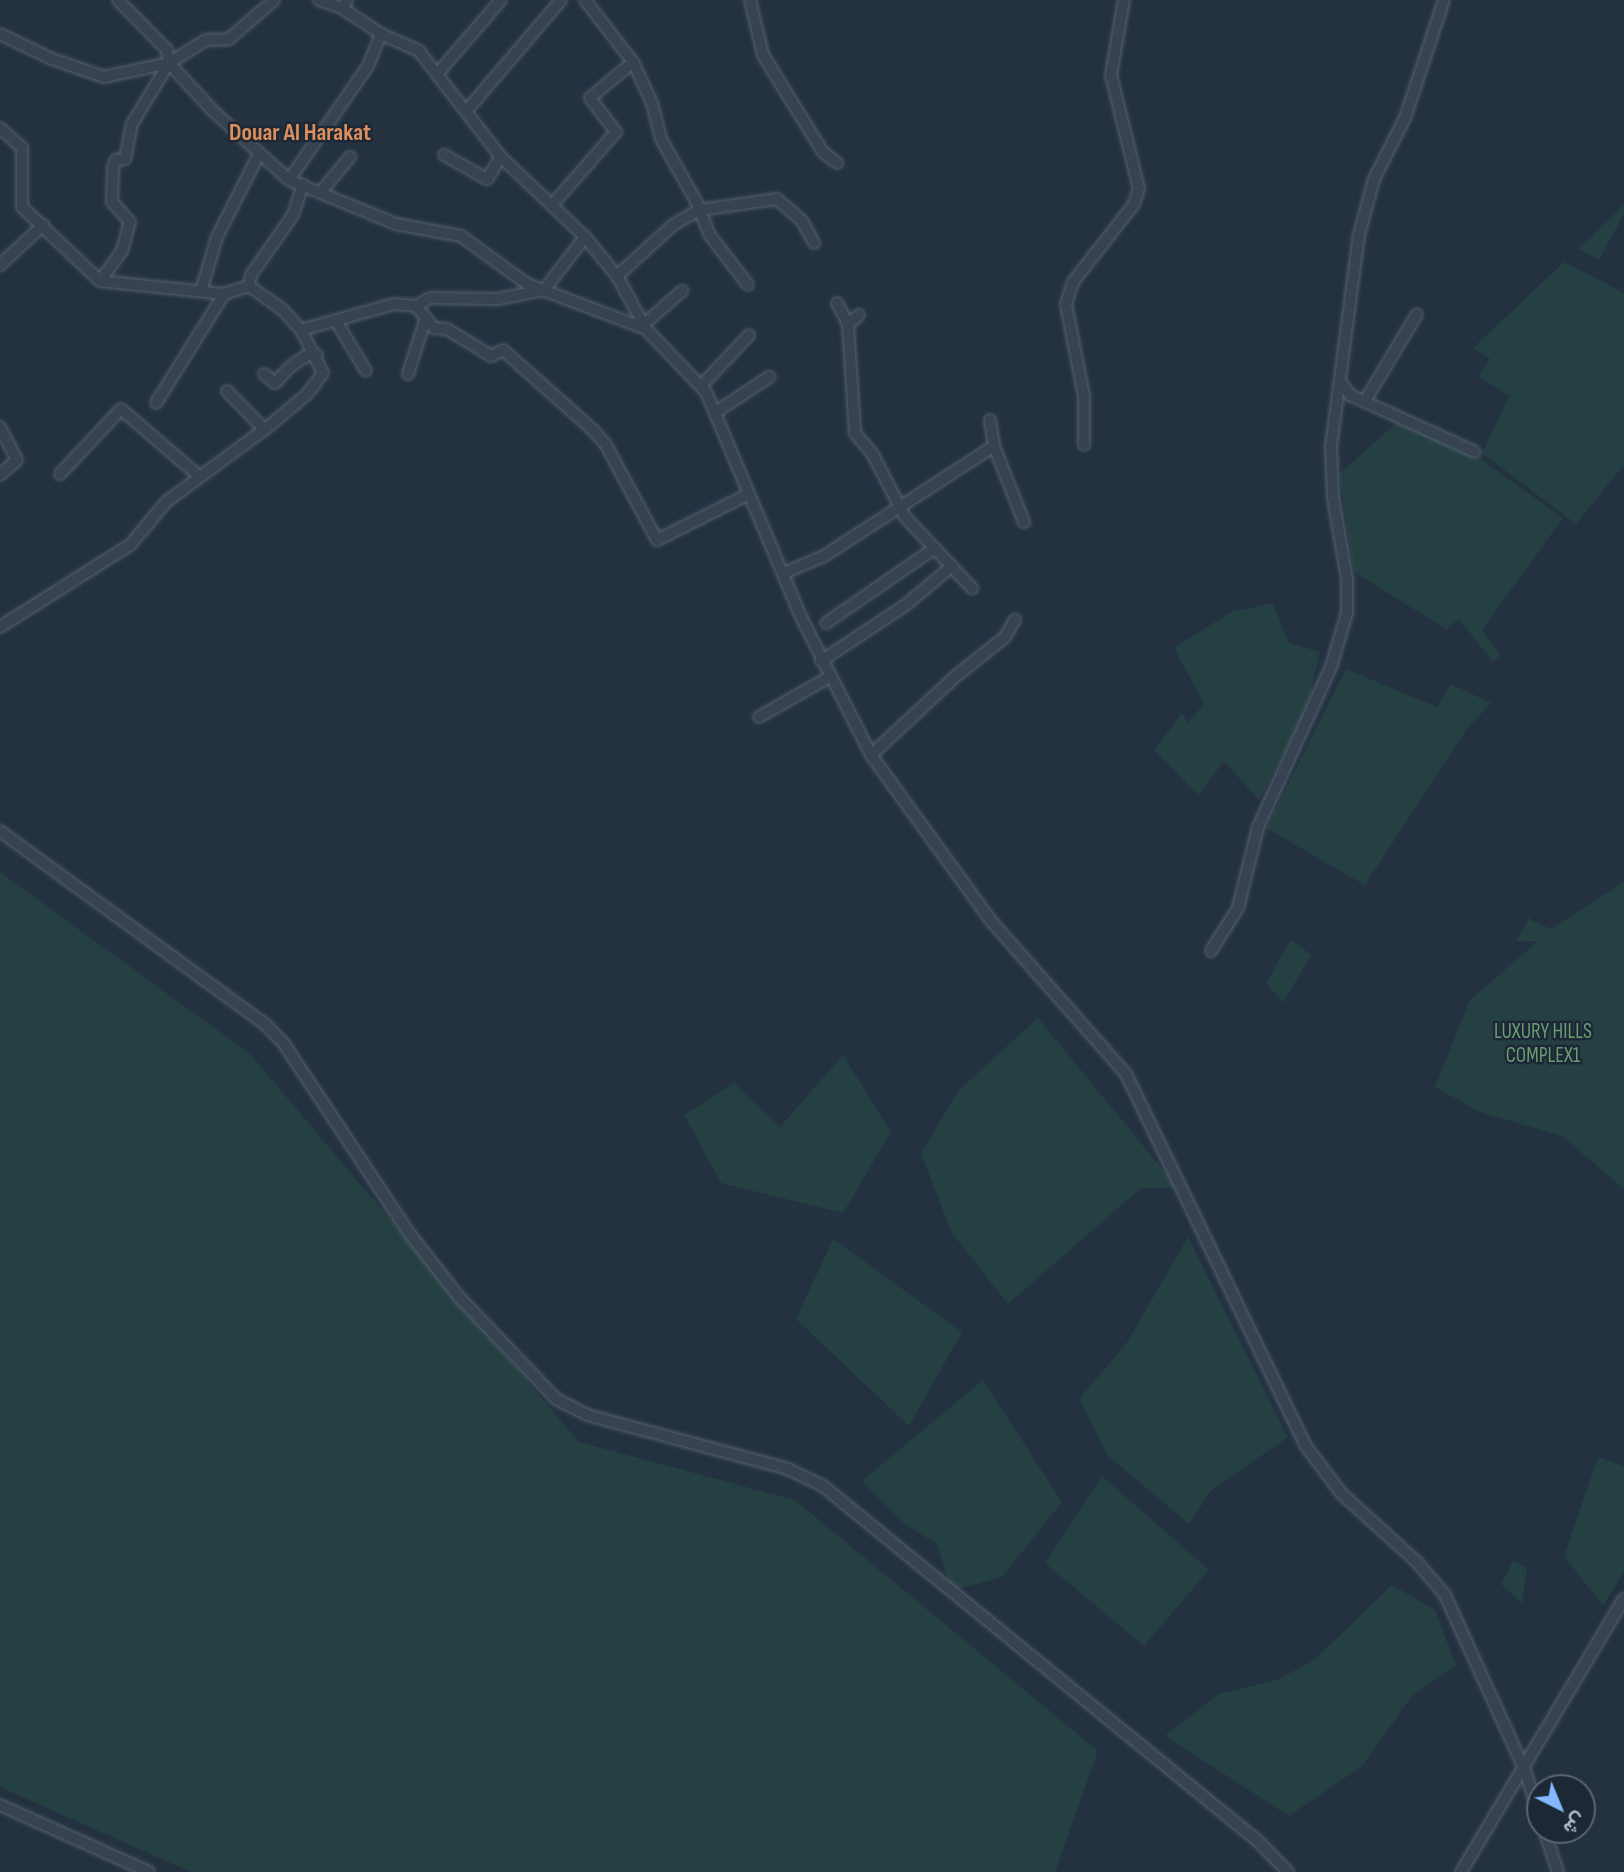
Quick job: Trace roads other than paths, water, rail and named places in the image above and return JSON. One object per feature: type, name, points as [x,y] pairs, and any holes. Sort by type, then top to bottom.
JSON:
[{"type":"street","points":[[118,0],[167,50],[170,63],[259,154],[289,180],[396,224],[461,236],[527,284],[645,327]]},
{"type":"street","points":[[0,34],[52,59],[104,77],[170,63],[206,40],[229,39],[240,33],[274,0]]},
{"type":"street","points":[[319,0],[344,4],[381,34],[419,51],[468,109],[501,157],[585,237],[617,276],[645,327],[701,386],[716,412],[747,495],[821,661],[871,755],[992,922],[1126,1074],[1305,1445],[1342,1494],[1418,1562],[1445,1595],[1526,1774]]},
{"type":"street","points":[[438,73],[501,0]]},
{"type":"street","points":[[468,109],[561,0]]},
{"type":"street","points":[[585,0],[633,62],[652,103],[661,139],[709,234],[748,285]]},
{"type":"street","points":[[750,0],[763,55],[823,152],[837,163]]},
{"type":"street","points":[[1084,445],[1084,396],[1066,304],[1073,282],[1134,204],[1139,188],[1111,75],[1124,0]]},
{"type":"street","points":[[1210,951],[1238,908],[1258,827],[1331,667],[1346,613],[1348,579],[1333,498],[1331,447],[1365,207],[1405,118],[1444,0]]},
{"type":"street","points":[[289,180],[368,66],[381,34]]},
{"type":"street","points":[[552,205],[616,132],[590,98],[633,62]]},
{"type":"street","points":[[100,281],[122,251],[130,222],[112,202],[113,167],[117,160],[125,159],[132,124],[170,63]]},
{"type":"street","points":[[0,128],[22,148],[22,207],[100,281],[224,293],[249,286]]},
{"type":"street","points":[[201,291],[216,237],[259,154]]},
{"type":"street","points":[[444,155],[487,179],[501,157]]},
{"type":"street","points":[[320,193],[350,157]]},
{"type":"street","points":[[249,286],[251,275],[293,215],[303,185]]},
{"type":"street","points":[[617,276],[673,225],[699,210],[776,199],[802,221],[814,243]]},
{"type":"street","points":[[0,265],[43,225]]},
{"type":"street","points":[[302,330],[394,304],[416,306],[429,298],[498,299],[544,290],[585,237]]},
{"type":"street","points":[[0,627],[130,545],[166,502],[307,394],[323,373],[317,355],[302,330],[283,310],[249,286]]},
{"type":"street","points":[[645,327],[682,291]]},
{"type":"street","points":[[156,402],[224,293]]},
{"type":"street","points":[[837,303],[848,324],[855,433],[872,453],[898,506],[972,588]]},
{"type":"street","points":[[416,306],[434,328],[447,329],[492,355],[503,350],[593,430],[606,445],[657,540],[747,495]]},
{"type":"street","points":[[1365,401],[1417,314]]},
{"type":"street","points":[[848,324],[859,315]]},
{"type":"street","points":[[408,374],[426,318]]},
{"type":"street","points":[[336,321],[366,371]]},
{"type":"street","points":[[701,386],[749,335]]},
{"type":"street","points":[[264,374],[275,383],[291,366],[308,355],[317,355]]},
{"type":"street","points":[[716,412],[769,377]]},
{"type":"street","points":[[1340,381],[1350,395],[1475,452]]},
{"type":"street","points":[[227,391],[264,429]]},
{"type":"street","points":[[60,474],[121,410],[199,476]]},
{"type":"street","points":[[990,420],[994,446],[1024,522]]},
{"type":"street","points":[[0,427],[17,460],[0,475]]},
{"type":"street","points":[[784,573],[824,556],[994,446]]},
{"type":"street","points":[[826,623],[935,548]]},
{"type":"street","points":[[821,661],[907,604],[952,566]]},
{"type":"street","points":[[871,755],[956,676],[1005,638],[1016,620]]},
{"type":"street","points":[[759,717],[829,677]]},
{"type":"street","points":[[0,831],[265,1024],[284,1044],[409,1233],[467,1306],[556,1399],[587,1415],[781,1467],[814,1480],[1259,1842],[1288,1872]]},
{"type":"street","points":[[1461,1872],[1624,1599]]},
{"type":"street","points":[[0,1805],[149,1872]]},
{"type":"street","points":[[1549,1844],[1558,1872]]},
{"type":"district","name":"Douar Al Harakat","points":[[300,133]]},
{"type":"park label","name":"LUXURY HILLS COMPLEX1","points":[[1543,1044]]}]
